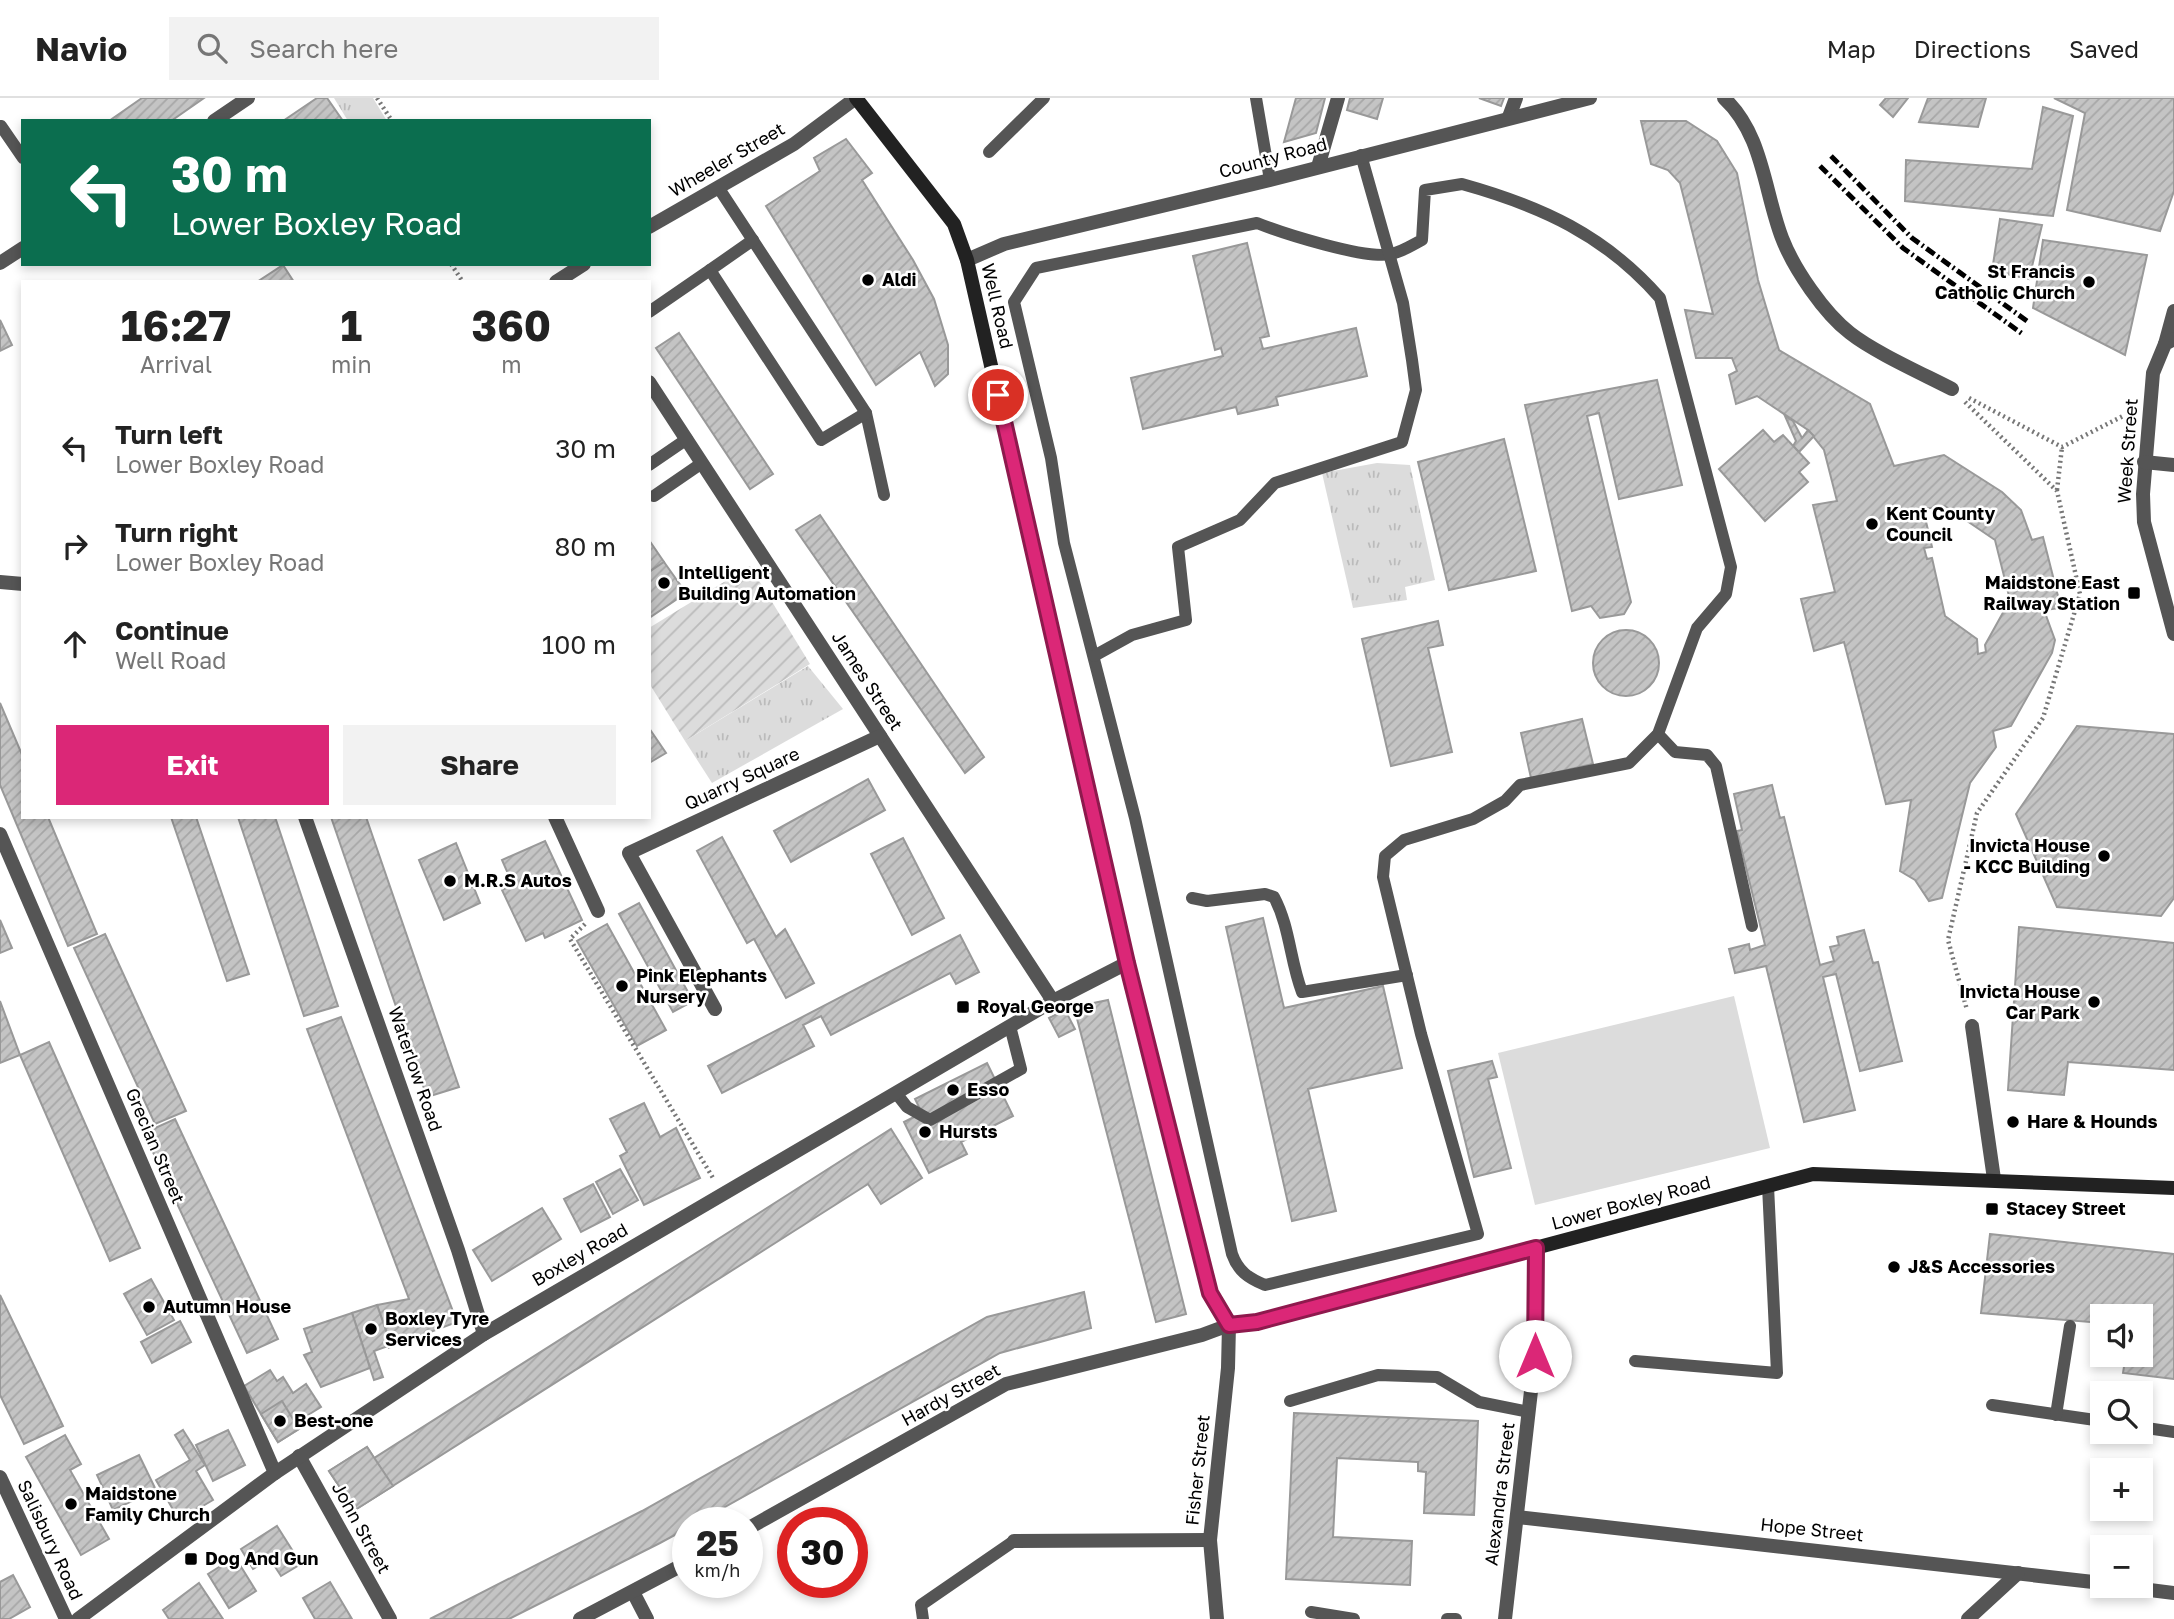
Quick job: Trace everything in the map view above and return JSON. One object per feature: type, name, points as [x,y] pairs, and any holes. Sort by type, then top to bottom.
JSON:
[{"type":"main road","name":"Well Road","points":[[856,98],[954,224],[967,260],[1127,963]]},
{"type":"main road","points":[[1127,963],[1210,1293],[1229,1325]]},
{"type":"main road","name":"Lower Boxley Road","points":[[1229,1325],[1257,1322],[1813,1174],[2174,1188]]},
{"type":"street","points":[[217,119],[248,98]]},
{"type":"street","name":"Wheeler Street","points":[[651,226],[794,144],[856,98]]},
{"type":"street","points":[[1318,167],[1338,98]]},
{"type":"street","points":[[1509,117],[1516,98]]},
{"type":"street","name":"County Road","points":[[967,260],[1004,244],[1270,180],[1590,98]]},
{"type":"street","points":[[1724,98],[1750,132],[1783,239],[1809,287],[1849,333],[1952,389]]},
{"type":"street","points":[[0,263],[21,249]]},
{"type":"street","points":[[561,280],[581,272]]},
{"type":"street","name":"Week Street","points":[[2174,311],[2169,341],[2153,373],[2144,462],[2144,522],[2174,634]]},
{"type":"street","name":"James Street","points":[[651,385],[1053,1001]]},
{"type":"street","points":[[2144,462],[2174,465]]},
{"type":"street","points":[[0,582],[21,584]]},
{"type":"street","name":"Quarry Square","points":[[715,1009],[629,853],[880,736]]},
{"type":"street","name":"Waterlow Road","points":[[306,819],[458,1250],[484,1334]]},
{"type":"street","points":[[556,819],[598,911]]},
{"type":"street","name":"Grecian Street","points":[[0,834],[275,1473]]},
{"type":"street","name":"Boxley Road","points":[[78,1619],[299,1456],[484,1334],[1053,1001],[1127,963]]},
{"type":"street","points":[[1972,1026],[1994,1179]]},
{"type":"street","name":"Alexandra Street","points":[[1505,1619],[1535,1356],[1536,1248]]},
{"type":"street","name":"Hardy Street","points":[[763,1520],[1006,1384],[1173,1343],[1229,1325]]},
{"type":"street","name":"Fisher Street","points":[[1217,1619],[1210,1540],[1228,1368],[1229,1325]]},
{"type":"street","name":"John Street","points":[[299,1456],[390,1619]]},
{"type":"street","name":"Salisbury Road","points":[[0,1477],[66,1619]]},
{"type":"street","name":"Hope Street","points":[[1517,1517],[2090,1582]]},
{"type":"street","points":[[1014,1541],[1210,1540]]},
{"type":"street","points":[[580,1619],[672,1571]]},
{"type":"street","points":[[1968,1619],[2018,1573]]},
{"type":"street","points":[[2153,1590],[2174,1593]]},
{"type":"street","points":[[632,1592],[647,1619]]},
{"type":"lane","points":[[989,152],[1044,98]]},
{"type":"lane","points":[[1256,98],[1270,180]]},
{"type":"lane","points":[[1,126],[21,155]]},
{"type":"lane","points":[[1094,656],[1132,635],[1186,620],[1178,547],[1240,520],[1275,483],[1402,442],[1416,390],[1403,303],[1361,155]]},
{"type":"lane","points":[[1462,184],[1547,212],[1590,236],[1633,267],[1660,299],[1731,567],[1726,594],[1697,628],[1658,734],[1629,763],[1520,785],[1505,801],[1473,819],[1404,840],[1385,856],[1383,877],[1407,975],[1478,1234],[1265,1285],[1249,1278],[1237,1267],[1232,1254],[1139,831],[1064,543],[1051,458],[1014,302],[1036,268],[1256,223],[1325,245],[1390,255],[1422,240],[1425,190],[1462,184]]},
{"type":"lane","points":[[719,187],[866,414],[884,495]]},
{"type":"lane","points":[[651,311],[753,240]]},
{"type":"lane","points":[[710,270],[821,440],[866,414]]},
{"type":"lane","points":[[651,463],[687,439]]},
{"type":"lane","points":[[654,496],[702,463]]},
{"type":"lane","points":[[1658,734],[1675,752],[1707,755],[1716,766],[1752,926]]},
{"type":"lane","points":[[1192,898],[1207,901],[1265,894],[1274,897],[1284,915],[1301,992],[1407,975]]},
{"type":"lane","points":[[896,1093],[907,1107],[930,1120],[1021,1069],[1010,1026]]},
{"type":"lane","points":[[1635,1361],[1777,1373],[1768,1186]]},
{"type":"lane","points":[[2056,1415],[2070,1325]]},
{"type":"lane","points":[[1290,1401],[1378,1375],[1437,1377],[1479,1402],[1529,1412]]},
{"type":"lane","points":[[1992,1405],[2090,1420]]},
{"type":"lane","points":[[2153,1429],[2174,1432]]},
{"type":"lane","points":[[923,1619],[921,1605],[1014,1541]]},
{"type":"lane","points":[[1311,1612],[1354,1619]]},
{"type":"lane","points":[[1447,1619],[1456,1619]]},
{"type":"path","points":[[377,98],[391,119]]},
{"type":"path","points":[[1952,389],[2062,447]]},
{"type":"path","points":[[1952,389],[2057,491]]},
{"type":"path","points":[[2062,447],[2123,416]]},
{"type":"path","points":[[1972,1026],[1948,940],[1977,813],[2043,718],[2080,594],[2057,491],[2062,447]]},
{"type":"path","points":[[598,911],[570,939],[723,1194]]},
{"type":"green space","points":[[334,98],[373,98],[386,119],[347,119]]},
{"type":"green space","points":[[1377,463],[1410,465],[1435,580],[1405,587],[1407,600],[1353,608],[1322,473]]},
{"type":"green space","points":[[750,566],[810,664],[685,741],[651,686],[651,627]]},
{"type":"green space","points":[[808,666],[843,709],[712,783],[685,741]]},
{"type":"green space","points":[[1734,996],[1770,1148],[1535,1205],[1498,1053]]},
{"type":"building","points":[[142,98],[204,98],[174,119],[112,119]]},
{"type":"building","points":[[317,98],[327,98],[342,119],[286,119]]},
{"type":"building","points":[[1296,98],[1325,98],[1316,133],[1284,142]]},
{"type":"building","points":[[1350,98],[1383,98],[1377,119],[1347,110]]},
{"type":"building","points":[[1479,98],[1504,98],[1501,106]]},
{"type":"building","points":[[1886,98],[1908,98],[1893,117],[1880,105]]},
{"type":"building","points":[[1928,98],[1986,98],[1978,127],[1919,122]]},
{"type":"building","points":[[2054,98],[2174,98],[2174,191],[2160,231],[2067,210],[2085,113]]},
{"type":"building","points":[[2043,107],[2073,116],[2053,216],[1905,201],[1906,160],[2032,169]]},
{"type":"building","name":"Kent County Council","points":[[1641,121],[1686,121],[1717,141],[1737,173],[1758,280],[1779,350],[1870,404],[1894,466],[1944,455],[2002,492],[2021,510],[2032,540],[2043,537],[2061,608],[2044,610],[2055,640],[2052,653],[2011,726],[1993,731],[1996,747],[1970,783],[1942,898],[1929,901],[1915,880],[1900,871],[1911,800],[1886,804],[1844,642],[1814,651],[1801,599],[1835,592],[1813,505],[1837,501],[1824,450],[1808,430],[1757,396],[1736,404],[1729,375],[1737,371],[1732,358],[1696,358],[1685,310],[1713,314],[1680,183],[1668,170],[1651,164]],"holes":[[[1945,506],[1995,540],[2010,600],[1985,645],[1986,652],[1978,654],[1977,639],[1945,616],[1932,558],[1927,559],[1924,548],[1932,547],[1923,509]]]},
{"type":"building","name":"Aldi","points":[[846,139],[872,173],[862,180],[913,260],[934,299],[948,345],[948,374],[935,386],[920,352],[876,385],[766,206],[820,171],[814,158]]},
{"type":"building","points":[[2000,219],[2042,225],[2029,279],[1992,271]]},
{"type":"building","name":"St Francis Catholic Church","points":[[2043,240],[2147,255],[2125,355],[2033,308]]},
{"type":"building","points":[[1247,243],[1269,336],[1260,338],[1263,349],[1356,328],[1367,376],[1276,397],[1278,405],[1238,414],[1236,407],[1143,429],[1131,378],[1223,356],[1221,348],[1215,350],[1193,256]]},
{"type":"building","points":[[284,266],[293,280],[260,280]]},
{"type":"building","points":[[0,320],[12,345],[0,351]]},
{"type":"building","points":[[679,333],[773,474],[750,489],[656,348]]},
{"type":"building","points":[[1657,380],[1682,485],[1619,499],[1599,413],[1587,416],[1631,602],[1624,614],[1600,618],[1591,606],[1572,611],[1525,405]]},
{"type":"building","points":[[1785,416],[1793,421],[1802,438],[1808,430],[1814,436],[1799,452],[1793,446],[1796,441]]},
{"type":"building","points":[[1763,430],[1774,442],[1783,435],[1809,463],[1799,472],[1808,482],[1765,521],[1719,469]]},
{"type":"building","points":[[1504,439],[1536,571],[1449,590],[1418,462]]},
{"type":"building","points":[[820,515],[984,757],[965,773],[796,530]]},
{"type":"building","points":[[651,543],[664,562],[651,571]]},
{"type":"building","name":"Intelligent Building Automation","points":[[664,562],[686,593],[651,617],[651,571]]},
{"type":"building","points":[[1438,621],[1443,645],[1428,648],[1452,752],[1391,766],[1362,639]]},
{"type":"building","points":[[1626,630],[1639,632],[1654,645],[1659,663],[1657,676],[1644,691],[1626,696],[1613,694],[1598,681],[1593,663],[1595,650],[1608,635]]},
{"type":"building","points":[[0,703],[21,752],[21,819],[49,819],[97,934],[68,946],[0,785]]},
{"type":"building","points":[[1582,719],[1593,764],[1531,778],[1521,733]]},
{"type":"building","name":"Invicta House - KCC Building","points":[[2077,726],[2174,734],[2174,898],[2161,916],[2057,907],[2016,814]]},
{"type":"building","points":[[651,731],[666,753],[651,762]]},
{"type":"building","points":[[868,779],[885,810],[791,862],[774,831]]},
{"type":"building","points":[[1772,785],[1780,818],[1784,817],[1820,965],[1834,961],[1830,947],[1839,945],[1837,937],[1864,930],[1873,963],[1878,962],[1902,1061],[1860,1071],[1836,974],[1823,977],[1855,1110],[1804,1122],[1766,966],[1735,973],[1729,949],[1749,944],[1750,950],[1765,945],[1737,831],[1742,830],[1734,794]]},
{"type":"building","points":[[172,819],[197,819],[249,974],[227,981]]},
{"type":"building","points":[[239,819],[276,819],[338,1006],[304,1016]]},
{"type":"building","points":[[332,819],[367,819],[459,1087],[427,1097]]},
{"type":"building","points":[[722,837],[776,937],[785,929],[814,983],[786,998],[754,939],[747,943],[697,851]]},
{"type":"building","points":[[903,838],[944,918],[912,935],[871,854]]},
{"type":"building","points":[[545,841],[582,920],[545,938],[543,933],[526,941],[502,890],[513,885],[502,860]]},
{"type":"building","name":"M.R.S Autos","points":[[456,843],[480,903],[444,920],[419,860]]},
{"type":"building","points":[[639,903],[693,1001],[673,1012],[619,914]]},
{"type":"building","points":[[1263,918],[1284,1008],[1383,986],[1402,1068],[1308,1089],[1336,1211],[1292,1221],[1226,927]]},
{"type":"building","points":[[0,920],[12,948],[0,953]]},
{"type":"building","name":"Pink Elephants Nursery","points":[[607,924],[666,1030],[637,1046],[577,941]]},
{"type":"building","name":"Invicta House Car Park","points":[[2019,927],[2174,943],[2174,1070],[2068,1062],[2064,1095],[2008,1090]]},
{"type":"building","points":[[105,934],[186,1111],[155,1124],[74,948]]},
{"type":"building","points":[[960,935],[979,972],[956,984],[950,973],[831,1035],[821,1016],[803,1025],[814,1046],[722,1093],[708,1066]]},
{"type":"building","points":[[1108,1000],[1186,1314],[1156,1322],[1074,1007]]},
{"type":"building","points":[[0,1001],[20,1055],[0,1063]]},
{"type":"building","points":[[1065,1010],[1075,1029],[1059,1037],[1049,1018]]},
{"type":"building","points":[[341,1017],[457,1322],[388,1348],[391,1345],[377,1305],[409,1299],[307,1029]]},
{"type":"building","points":[[49,1042],[140,1248],[110,1261],[20,1055]]},
{"type":"building","points":[[1492,1061],[1497,1077],[1488,1079],[1511,1168],[1474,1177],[1448,1071]]},
{"type":"building","points":[[987,1063],[1013,1116],[961,1142],[967,1154],[929,1173],[904,1122],[922,1113],[915,1099]]},
{"type":"building","points":[[644,1103],[660,1137],[676,1128],[700,1178],[644,1205],[620,1156],[627,1152],[610,1119]]},
{"type":"building","points":[[175,1119],[278,1339],[247,1353],[144,1133]]},
{"type":"building","points":[[891,1129],[922,1178],[881,1204],[868,1184],[355,1510],[329,1471],[367,1447],[374,1458]]},
{"type":"building","points":[[620,1169],[638,1200],[613,1214],[596,1182]]},
{"type":"building","points":[[593,1184],[610,1217],[581,1232],[564,1199]]},
{"type":"building","points":[[542,1208],[561,1239],[492,1281],[473,1250]]},
{"type":"building","points":[[1990,1234],[2174,1254],[2174,1379],[2123,1373],[2124,1367],[2153,1367],[2153,1304],[2090,1304],[2090,1322],[1981,1313]]},
{"type":"building","name":"Autumn House","points":[[151,1279],[174,1320],[147,1335],[124,1294]]},
{"type":"building","points":[[1084,1292],[1091,1328],[1000,1353],[725,1507],[672,1507],[672,1537],[509,1619],[430,1619],[642,1511],[987,1317]]},
{"type":"building","points":[[0,1295],[63,1426],[24,1444],[0,1395]]},
{"type":"building","name":"Boxley Tyre Services","points":[[377,1305],[391,1345],[374,1351],[383,1377],[374,1380],[352,1313]]},
{"type":"building","points":[[352,1313],[370,1368],[321,1387],[304,1355],[312,1352],[304,1329]]},
{"type":"building","points":[[180,1321],[191,1342],[152,1363],[141,1342]]},
{"type":"building","points":[[270,1370],[277,1381],[283,1377],[293,1393],[306,1384],[321,1407],[295,1423],[299,1429],[278,1442],[244,1386]]},
{"type":"building","name":"Best-one","points":[[282,1401],[299,1429],[278,1442],[261,1414]]},
{"type":"building","points":[[1294,1413],[1478,1421],[1474,1515],[1424,1513],[1426,1472],[1418,1471],[1418,1462],[1337,1458],[1333,1537],[1412,1541],[1410,1585],[1286,1579]]},
{"type":"building","points":[[183,1430],[205,1465],[196,1471],[213,1500],[179,1520],[156,1480],[190,1460],[175,1435]]},
{"type":"building","points":[[228,1430],[245,1465],[213,1481],[196,1445]]},
{"type":"building","name":"Maidstone Family Church","points":[[65,1435],[81,1464],[70,1470],[109,1539],[81,1555],[26,1457]]},
{"type":"building","points":[[367,1447],[393,1486],[355,1510],[329,1471]]},
{"type":"building","points":[[139,1455],[156,1490],[113,1510],[97,1475]]},
{"type":"building","points":[[277,1526],[301,1564],[281,1576],[270,1559],[253,1569],[241,1549]]},
{"type":"building","points":[[235,1557],[256,1591],[229,1608],[208,1574]]},
{"type":"building","points":[[13,1575],[30,1607],[9,1619],[0,1619],[0,1582]]},
{"type":"building","points":[[330,1582],[352,1619],[315,1619],[303,1598]]},
{"type":"building","points":[[199,1583],[223,1619],[169,1619],[163,1610]]},
{"type":"railway","points":[[1831,156],[1912,238],[2027,321]]},
{"type":"railway","points":[[1820,166],[1903,248],[2024,335]]},
{"type":"place","name":"Aldi","points":[[868,280]]},
{"type":"place","name":"St Francis Catholic Church","points":[[2089,282]]},
{"type":"place","name":"Kent County Council","points":[[1872,524]]},
{"type":"place","name":"Intelligent Building Automation","points":[[664,583]]},
{"type":"place","name":"Maidstone East Railway Station","points":[[2134,593]]},
{"type":"place","name":"Invicta House - KCC Building","points":[[2104,856]]},
{"type":"place","name":"M.R.S Autos","points":[[450,881]]},
{"type":"place","name":"Pink Elephants Nursery","points":[[622,986]]},
{"type":"place","name":"Invicta House Car Park","points":[[2094,1002]]},
{"type":"place","name":"Royal George","points":[[963,1007]]},
{"type":"place","name":"Esso","points":[[953,1090]]},
{"type":"place","name":"Hare & Hounds","points":[[2013,1122]]},
{"type":"place","name":"Hursts","points":[[925,1132]]},
{"type":"place","name":"Stacey Street","points":[[1992,1209]]},
{"type":"place","name":"J&S Accessories","points":[[1894,1267]]},
{"type":"place","name":"Autumn House","points":[[149,1307]]},
{"type":"place","name":"Boxley Tyre Services","points":[[371,1329]]},
{"type":"place","name":"Best-one","points":[[280,1421]]},
{"type":"place","name":"Maidstone Family Church","points":[[71,1504]]},
{"type":"place","name":"Dog And Gun","points":[[191,1559]]},
{"type":"route","points":[[998,395],[1127,963],[1210,1293],[1229,1325],[1257,1322],[1536,1248],[1535,1356]]}]
